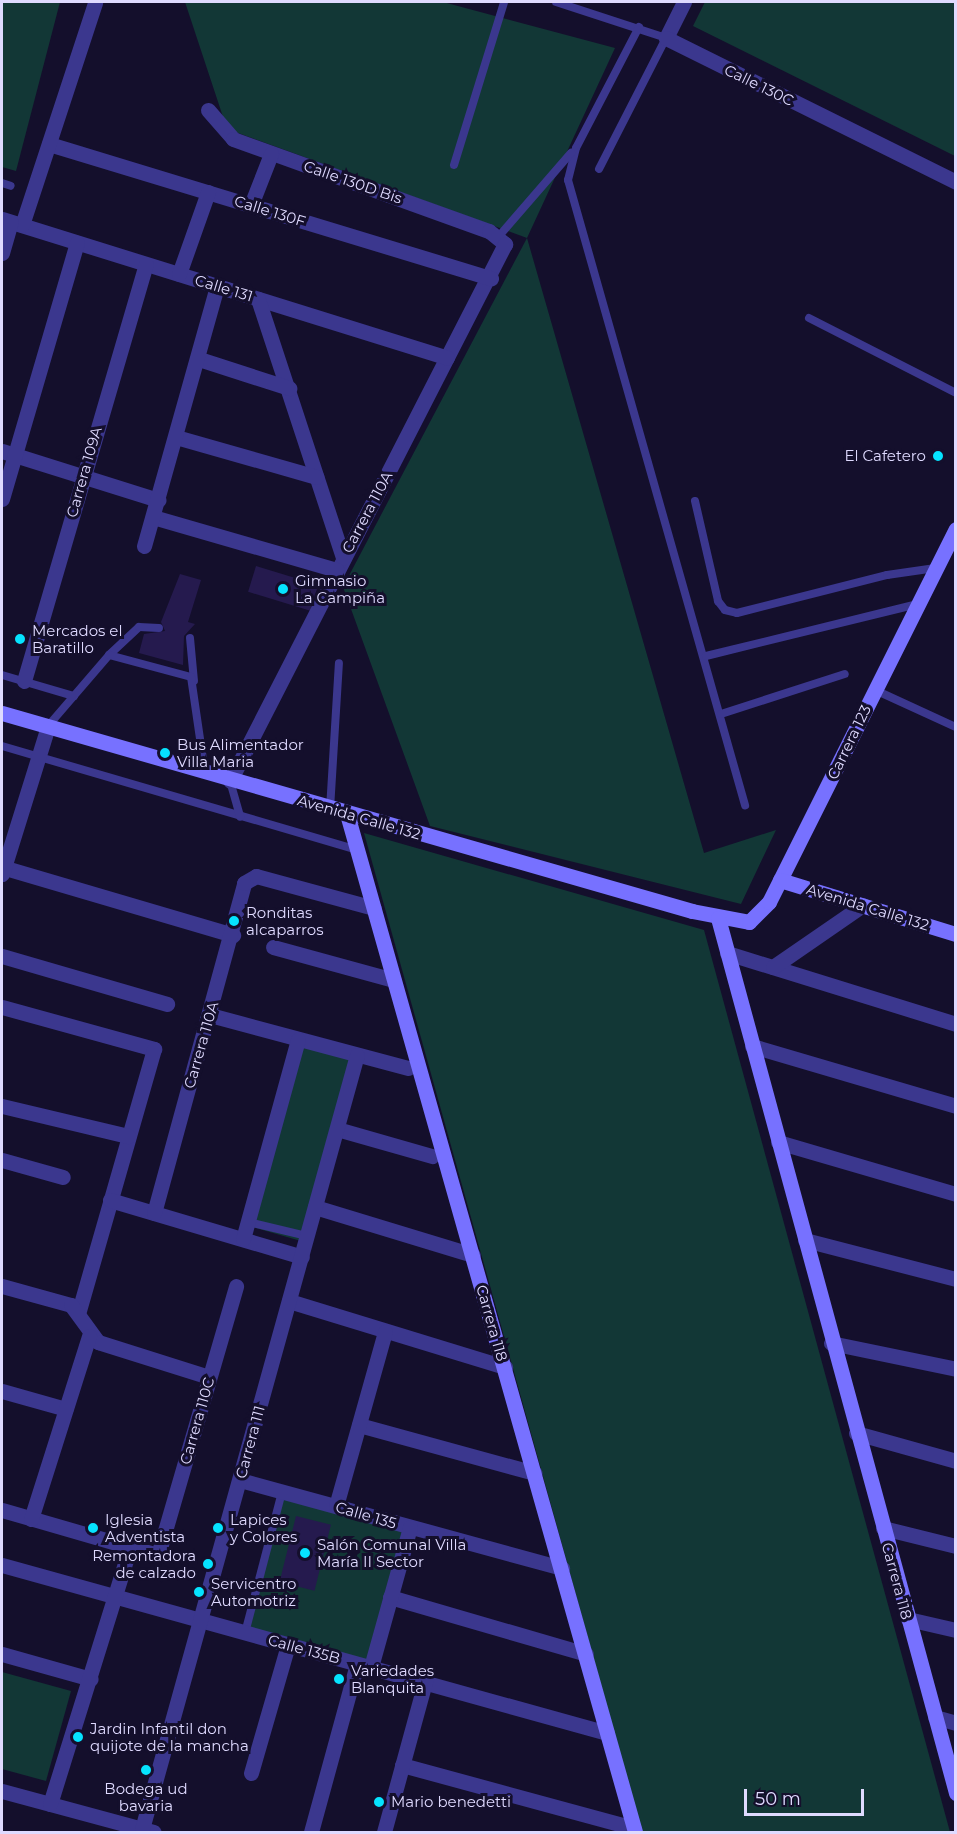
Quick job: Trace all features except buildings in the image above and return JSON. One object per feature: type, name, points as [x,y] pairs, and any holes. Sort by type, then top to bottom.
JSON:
[{"type":"street","points":[[666,38],[684,2]]},
{"type":"street","points":[[2,252],[11,222],[49,144],[95,3]]},
{"type":"street","name":"Calle 130C","points":[[666,38],[956,182]]},
{"type":"street","name":"Calle 130D Bis","points":[[208,111],[233,139],[502,240]]},
{"type":"street","name":"Calle 130F","points":[[49,144],[490,278]]},
{"type":"street","points":[[251,205],[271,153]]},
{"type":"street","points":[[179,274],[208,192]]},
{"type":"street","name":"Calle 131","points":[[11,222],[447,358]]},
{"type":"street","name":"Carrera 110A","points":[[230,780],[340,563],[490,278],[502,240]]},
{"type":"street","points":[[2,499],[8,453],[77,243]]},
{"type":"street","name":"Carrera 109A","points":[[24,681],[82,476],[146,264]]},
{"type":"street","points":[[144,546],[199,359],[217,286]]},
{"type":"street","points":[[153,517],[340,563],[289,388],[258,299]]},
{"type":"street","points":[[199,359],[289,388]]},
{"type":"street","points":[[176,437],[316,477]]},
{"type":"street","points":[[8,453],[158,500]]},
{"type":"street","name":"Carrera 123","points":[[718,918],[744,923],[759,918],[955,530]]},
{"type":"street","name":"Avenida Calle 132","points":[[2,712],[205,774],[718,918]]},
{"type":"street","points":[[48,726],[2,870],[232,935]]},
{"type":"street","name":"Carrera 118","points":[[347,814],[562,1568],[634,1830]]},
{"type":"street","name":"Carrera 110A","points":[[154,1213],[248,877],[374,908]]},
{"type":"street","name":"Avenida Calle 132","points":[[780,880],[956,934]]},
{"type":"street","points":[[773,967],[863,906]]},
{"type":"street","name":"Carrera 118","points":[[718,918],[831,1342],[956,1792]]},
{"type":"street","points":[[273,947],[394,980]]},
{"type":"street","points":[[727,953],[956,1024]]},
{"type":"street","points":[[2,956],[167,1004]]},
{"type":"street","points":[[2,1007],[154,1049],[79,1310],[88,1336],[31,1519]]},
{"type":"street","points":[[210,1015],[408,1068]]},
{"type":"street","points":[[243,1239],[298,1039]]},
{"type":"street","points":[[752,1046],[956,1106]]},
{"type":"street","name":"Carrera 111","points":[[148,1831],[201,1621],[357,1055]]},
{"type":"street","points":[[2,1106],[128,1136]]},
{"type":"street","points":[[337,1129],[432,1156]]},
{"type":"street","points":[[778,1142],[956,1194]]},
{"type":"street","points":[[2,1160],[63,1177]]},
{"type":"street","points":[[110,1200],[302,1257]]},
{"type":"street","points":[[315,1207],[472,1255]]},
{"type":"street","points":[[805,1240],[954,1275]]},
{"type":"street","points":[[2,1286],[79,1310]]},
{"type":"street","name":"Carrera 110C","points":[[130,1547],[158,1555],[236,1286]]},
{"type":"street","points":[[289,1302],[505,1367]]},
{"type":"street","points":[[336,1506],[385,1332]]},
{"type":"street","points":[[88,1336],[209,1377]]},
{"type":"street","points":[[831,1342],[956,1369]]},
{"type":"street","points":[[2,1391],[66,1409]]},
{"type":"street","points":[[359,1425],[535,1473]]},
{"type":"street","points":[[856,1433],[956,1461]]},
{"type":"street","name":"Calle 135","points":[[240,1480],[562,1568]]},
{"type":"street","points":[[2,1510],[130,1547],[91,1679],[50,1804]]},
{"type":"street","points":[[310,1833],[364,1666],[390,1597],[410,1527]]},
{"type":"street","points":[[883,1528],[956,1546]]},
{"type":"street","name":"Calle 135B","points":[[2,1565],[608,1733]]},
{"type":"street","points":[[390,1597],[586,1654]]},
{"type":"street","points":[[908,1619],[956,1630]]},
{"type":"street","points":[[251,1773],[288,1645]]},
{"type":"street","points":[[2,1654],[91,1679]]},
{"type":"street","points":[[384,1833],[425,1682]]},
{"type":"street","points":[[935,1717],[956,1723]]},
{"type":"street","points":[[402,1765],[634,1830]]},
{"type":"street","points":[[2,1791],[148,1831]]},
{"type":"lane","points":[[454,165],[504,2]]},
{"type":"lane","name":"Calle 130C","points":[[556,2],[578,4],[666,38]]},
{"type":"lane","points":[[502,240],[576,148],[639,27]]},
{"type":"lane","points":[[598,169],[666,38]]},
{"type":"lane","points":[[576,148],[568,180],[706,656],[745,805]]},
{"type":"lane","points":[[2,183],[11,186]]},
{"type":"lane","points":[[809,318],[956,393]]},
{"type":"lane","points":[[695,501],[718,601],[725,610],[737,614],[887,575],[935,568]]},
{"type":"lane","points":[[706,656],[918,604]]},
{"type":"lane","points":[[48,726],[109,655],[139,627],[159,628]]},
{"type":"lane","points":[[190,638],[205,774]]},
{"type":"lane","points":[[109,655],[194,681]]},
{"type":"lane","points":[[330,809],[339,663]]},
{"type":"lane","points":[[721,714],[845,674]]},
{"type":"lane","points":[[2,675],[74,696]]},
{"type":"lane","points":[[875,690],[956,727]]},
{"type":"lane","points":[[2,746],[358,850]]},
{"type":"lane","points":[[230,780],[240,817]]},
{"type":"lane","points":[[248,1222],[307,1236]]},
{"type":"lane","points":[[245,1633],[282,1492]]},
{"type":"green space","points":[[2,2],[60,2],[16,171],[2,167]]},
{"type":"green space","points":[[185,2],[443,2],[615,48],[527,238],[227,129]]},
{"type":"green space","points":[[705,2],[955,2],[955,156],[693,26]]},
{"type":"green space","points":[[527,238],[704,853],[776,830],[741,904],[430,826],[343,587]]},
{"type":"green space","points":[[364,833],[704,930],[950,1832],[642,1832]]},
{"type":"green space","points":[[303,1046],[351,1060],[299,1240],[251,1227]]},
{"type":"green space","points":[[282,1492],[410,1526],[373,1667],[244,1633]]},
{"type":"green space","points":[[2,1672],[71,1691],[46,1781],[2,1769]]},
{"type":"place","name":"El Cafetero","points":[[938,456]]},
{"type":"place","name":"Gimnasio La Campiña","points":[[283,589]]},
{"type":"place","name":"Mercados el Baratillo","points":[[20,639]]},
{"type":"place","name":"Bus Alimentador Villa Maria","points":[[165,753]]},
{"type":"place","name":"Ronditas alcaparros","points":[[234,921]]},
{"type":"place","name":"Iglesia Adventista","points":[[93,1528]]},
{"type":"place","name":"Lapices y Colores","points":[[218,1528]]},
{"type":"place","name":"Salón Comunal Villa María II Sector","points":[[305,1553]]},
{"type":"place","name":"Remontadora de calzado","points":[[208,1564]]},
{"type":"place","name":"Servicentro Automotriz","points":[[199,1592]]},
{"type":"place","name":"Variedades Blanquita","points":[[339,1679]]},
{"type":"place","name":"Jardin Infantil don quijote de la mancha","points":[[78,1737]]},
{"type":"place","name":"Bodega ud bavaria","points":[[146,1770]]},
{"type":"place","name":"Mario benedetti","points":[[379,1802]]}]
